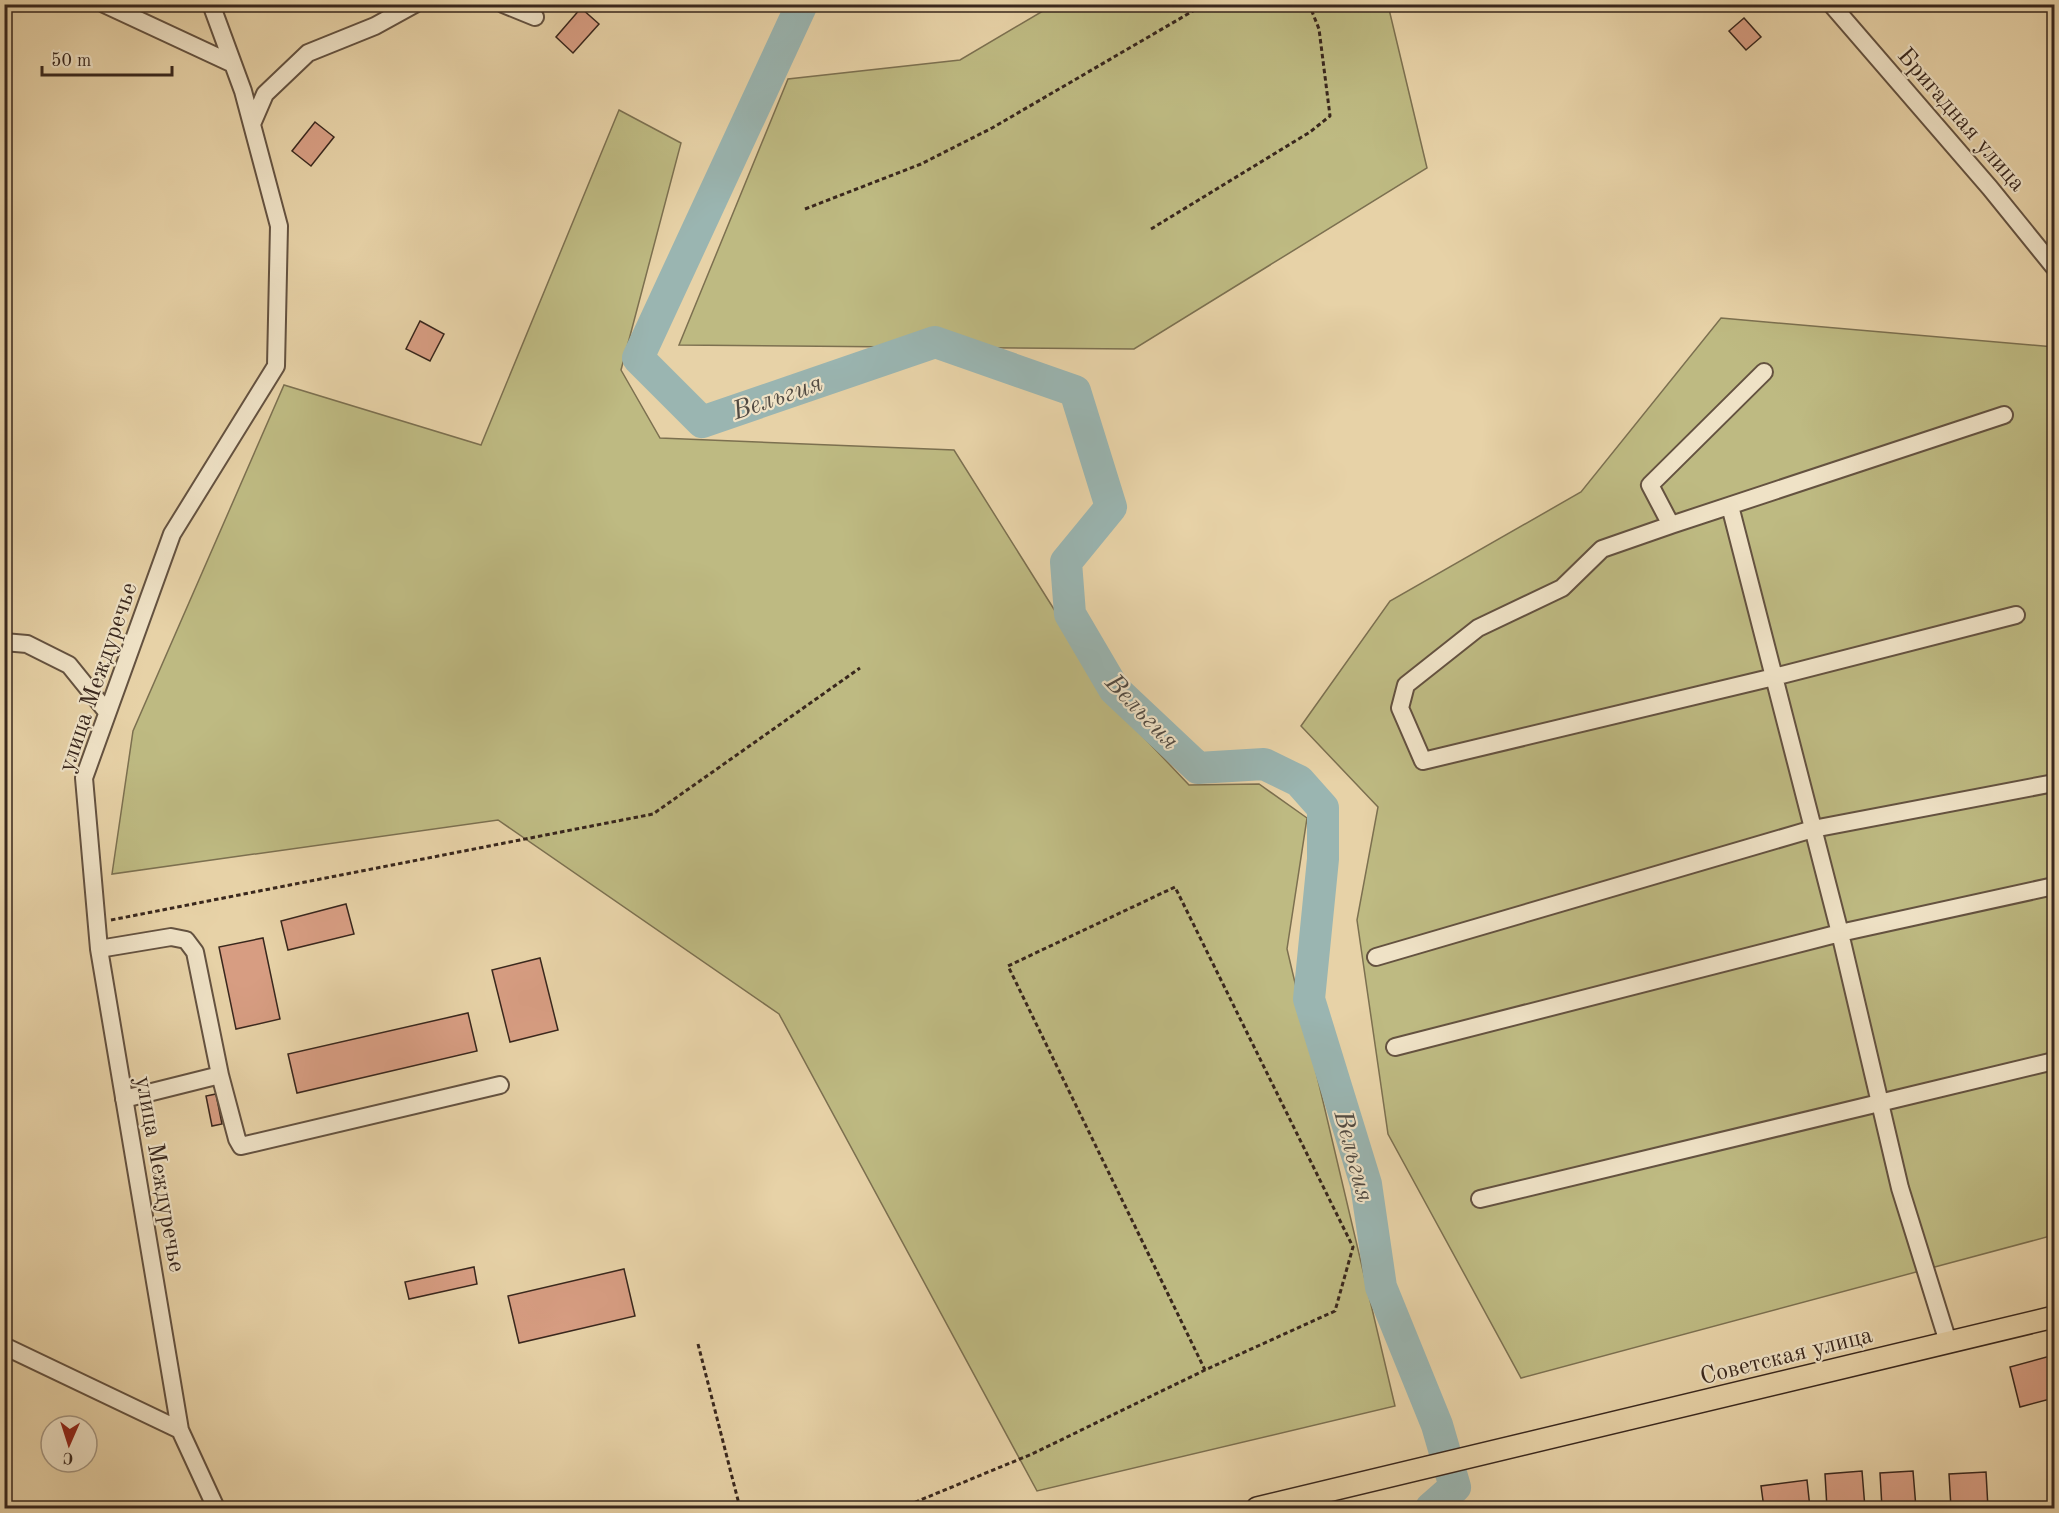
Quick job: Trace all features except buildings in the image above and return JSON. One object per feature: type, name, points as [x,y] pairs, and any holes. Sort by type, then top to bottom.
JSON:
[{"type":"main road","name":"Советская улица","points":[[1257,1509],[2055,1317]]},
{"type":"street","points":[[104,4],[233,64]]},
{"type":"street","name":"улица Междуречье","points":[[211,4],[252,124],[279,226],[276,366],[172,534],[84,778],[95,923],[180,1430],[216,1509]]},
{"type":"street","points":[[252,124],[265,94],[308,53],[375,26],[415,4]]},
{"type":"street","points":[[503,4],[535,17]]},
{"type":"street","name":"Бригадная улица","points":[[1831,4],[2055,267]]},
{"type":"street","points":[[1671,525],[1650,485],[1764,372]]},
{"type":"street","points":[[2004,415],[1602,549],[1562,588],[1478,628],[1406,685],[1400,708],[1423,760],[1774,677],[2016,615]]},
{"type":"street","points":[[1730,506],[1840,933],[1900,1188],[1948,1342]]},
{"type":"street","points":[[4,642],[27,644],[69,665],[107,712]]},
{"type":"street","points":[[1376,957],[1813,829],[2055,783]]},
{"type":"street","points":[[1395,1047],[1840,933],[2055,886]]},
{"type":"street","points":[[99,949],[171,937],[186,940],[195,952],[220,1075],[237,1139],[241,1146],[500,1085]]},
{"type":"street","points":[[1480,1200],[2055,1061]]},
{"type":"street","points":[[124,1099],[220,1075]]},
{"type":"street","points":[[4,1346],[180,1430]]},
{"type":"path","points":[[805,209],[931,159],[992,128],[1205,4]]},
{"type":"path","points":[[1151,229],[1310,132],[1330,116],[1319,29],[1309,4]]},
{"type":"path","points":[[95,923],[652,814],[860,668]]},
{"type":"path","points":[[901,1509],[1032,1454],[1205,1370],[1335,1311],[1353,1247],[1175,887],[1008,966],[1205,1370]]},
{"type":"path","points":[[698,1344],[740,1509]]},
{"type":"shaded area","points":[[1053,5],[1388,5],[1427,168],[1134,349],[679,345],[788,79],[960,60]]},
{"type":"shaded area","points":[[619,110],[681,143],[621,370],[660,438],[954,450],[1116,708],[1189,785],[1259,784],[1307,818],[1287,949],[1395,1406],[1037,1491],[779,1014],[498,820],[112,874],[133,731],[284,385],[481,445]]},
{"type":"shaded area","points":[[1721,318],[2054,347],[2054,1235],[1521,1378],[1388,1134],[1357,920],[1378,807],[1301,726],[1390,601],[1581,492]]},
{"type":"waterway","name":"Вельгия","points":[[802,4],[638,358],[702,422],[935,342],[1075,391],[1111,507],[1066,562],[1070,614],[1114,689],[1198,768],[1264,764],[1299,781],[1323,808],[1323,859],[1309,999],[1366,1184],[1381,1287],[1437,1425],[1455,1487],[1431,1508]]}]
